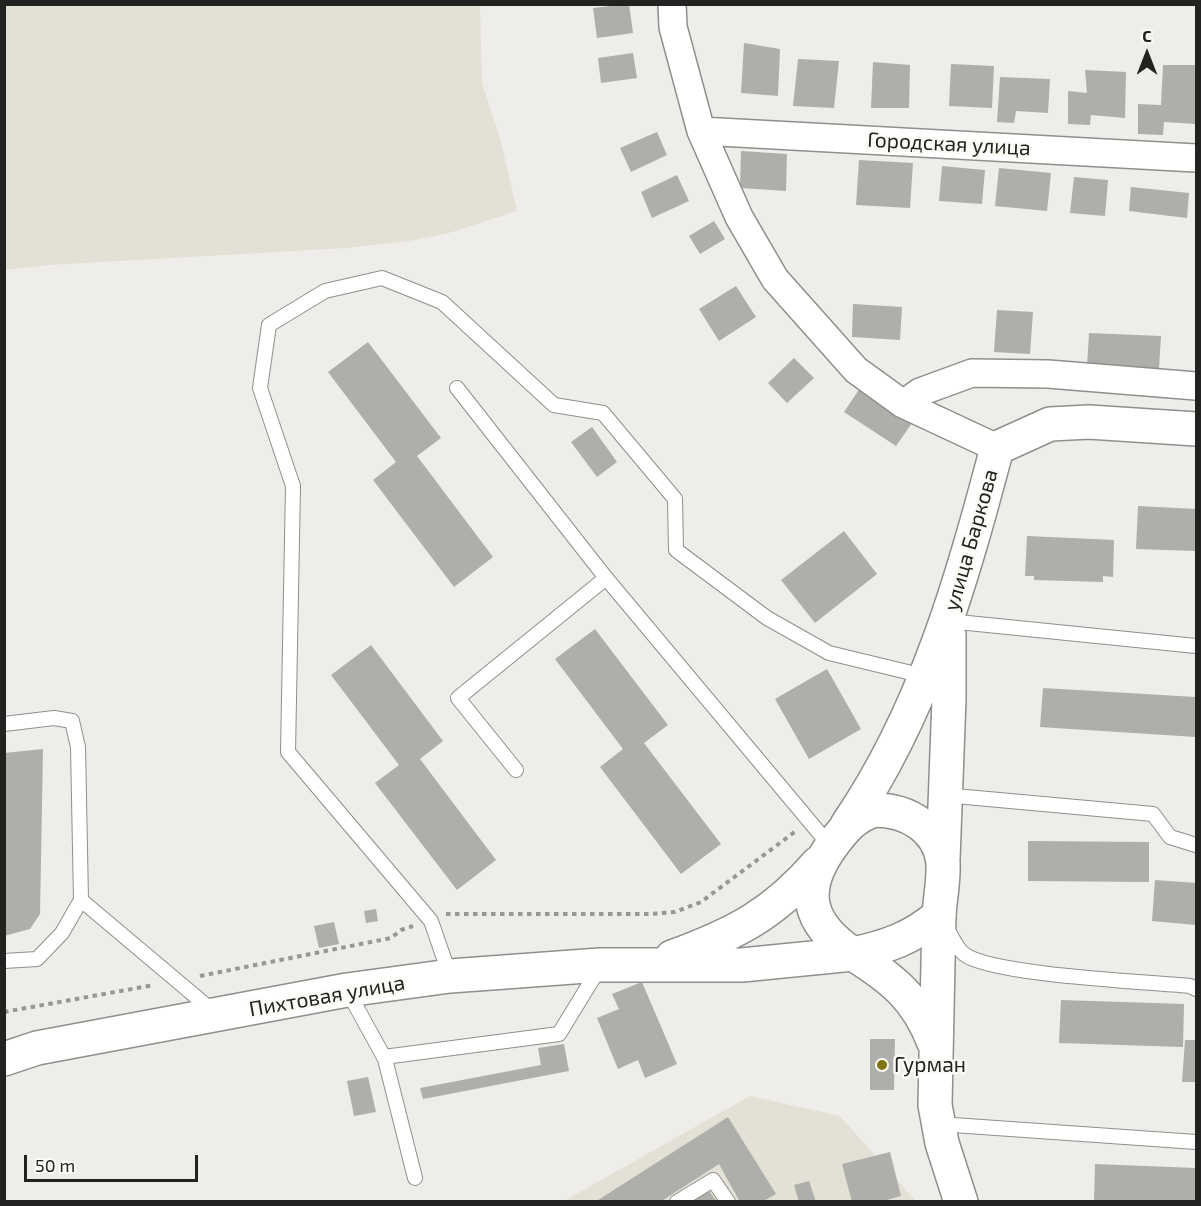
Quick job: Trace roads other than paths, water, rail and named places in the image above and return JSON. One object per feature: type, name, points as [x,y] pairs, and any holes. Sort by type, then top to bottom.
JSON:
[{"type":"main road","name":"улица Баркова","points":[[832,845],[882,770],[948,621],[997,448],[1050,424],[1089,422],[1197,429]]},
{"type":"main road","name":"улица Баркова","points":[[943,862],[949,699],[948,621]]},
{"type":"main road","points":[[935,1045],[918,1009],[899,986],[826,932],[815,914],[811,891],[832,845],[862,813],[875,810],[906,814],[926,828],[943,862],[935,1045],[936,1105],[939,1124],[961,1202]]},
{"type":"main road","name":"Пихтовая улица","points":[[653,963],[732,933],[767,913],[791,894],[832,845]]},
{"type":"main road","points":[[853,954],[906,939],[923,930],[939,915]]},
{"type":"main road","name":"Пихтовая улица","points":[[4,1059],[37,1048],[347,990],[450,976],[653,963],[742,965],[853,954]]},
{"type":"main road","points":[[4,1053],[37,1048]]},
{"type":"main road","points":[[4,1074],[37,1048]]},
{"type":"street","points":[[672,4],[673,27],[701,130],[739,217],[775,279],[856,370],[903,404],[997,448]]},
{"type":"street","name":"Городская улица","points":[[701,130],[1197,158]]},
{"type":"street","points":[[903,404],[920,392],[972,373],[1048,374],[1197,386]]},
{"type":"lane","points":[[450,976],[431,921],[288,752],[293,486],[260,388],[269,326],[325,291],[382,278],[442,302],[554,405],[603,413],[675,499],[676,550],[767,618],[829,653],[924,676]]},
{"type":"lane","points":[[457,388],[606,578],[808,822],[832,845]]},
{"type":"lane","points":[[516,770],[458,698],[606,578]]},
{"type":"lane","points":[[948,621],[1197,646]]},
{"type":"lane","points":[[4,724],[54,718],[72,721],[78,747],[81,900],[62,933],[37,959],[4,961]]},
{"type":"lane","points":[[944,795],[1153,814],[1170,837],[1197,845]]},
{"type":"lane","points":[[81,900],[180,980],[218,1015]]},
{"type":"lane","points":[[939,915],[963,954],[991,964],[1027,971],[1190,986],[1197,989]]},
{"type":"lane","points":[[384,1057],[559,1034],[600,965]]},
{"type":"lane","points":[[347,990],[384,1057],[415,1178]]},
{"type":"lane","points":[[939,1124],[1197,1142]]},
{"type":"lane","points":[[677,1202],[713,1180],[728,1202]]},
{"type":"place","name":"Гурман","points":[[882,1065]]}]
